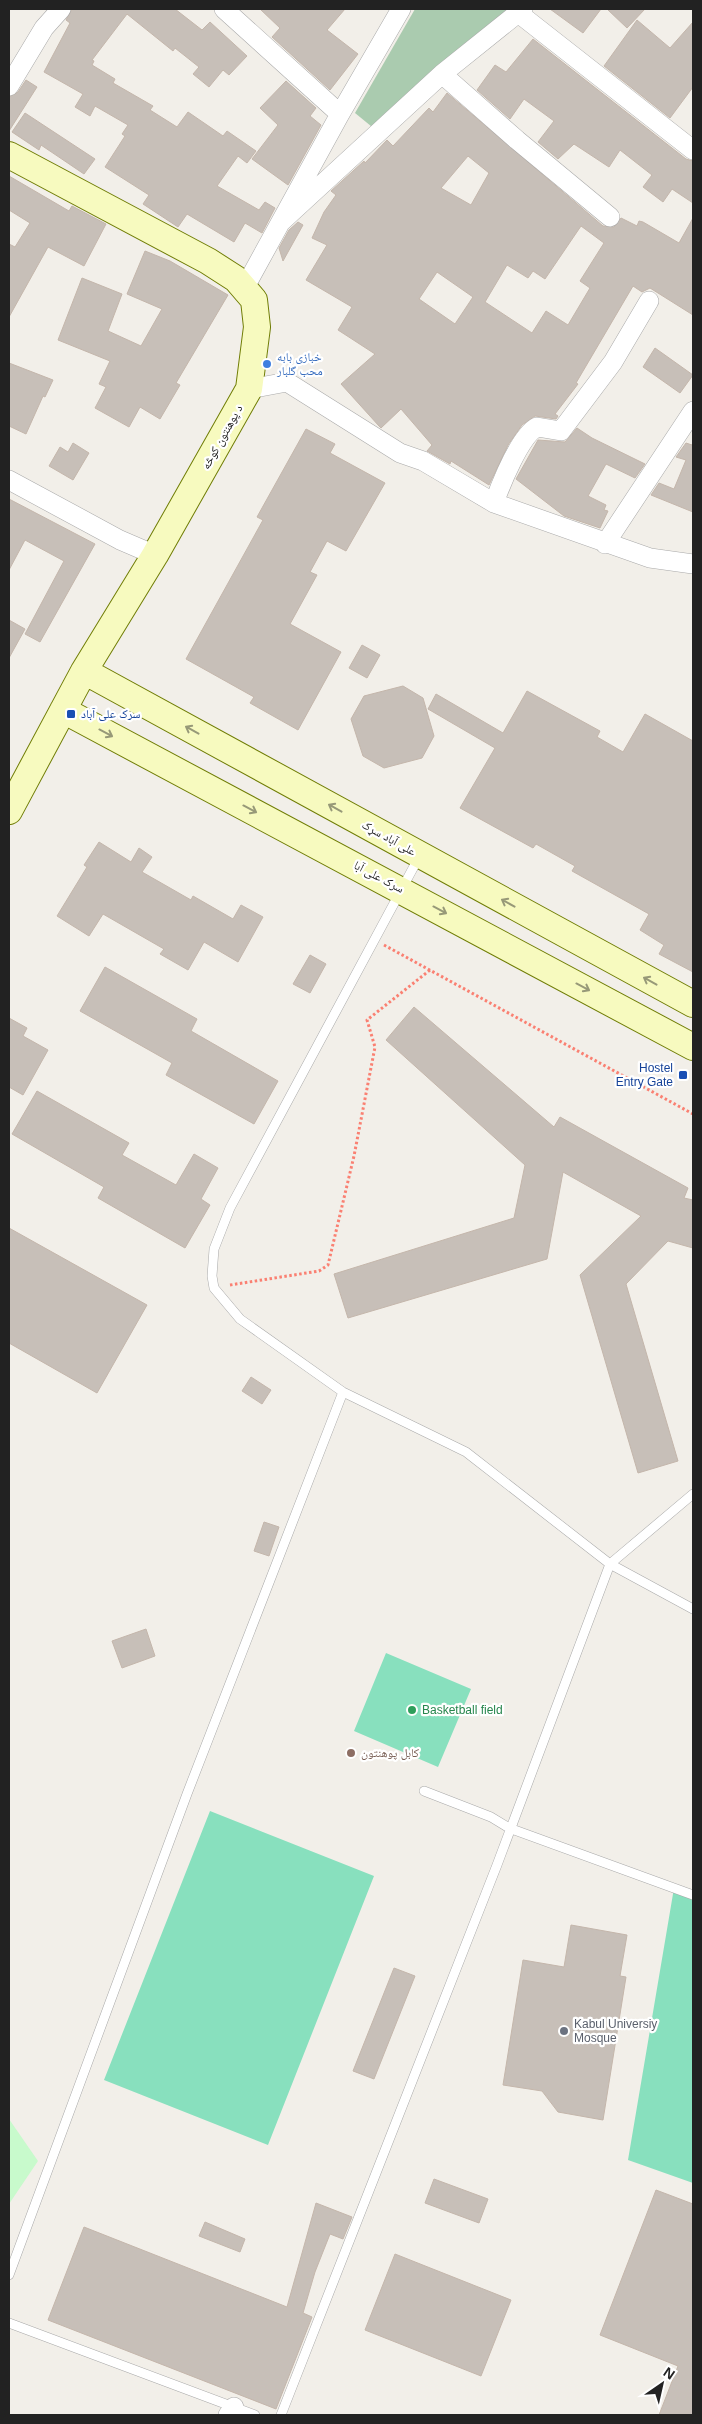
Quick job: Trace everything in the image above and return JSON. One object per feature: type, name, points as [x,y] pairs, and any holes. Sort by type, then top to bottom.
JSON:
[{"type":"street","points":[[9,86],[44,28],[60,9]]},
{"type":"street","points":[[224,9],[340,114]]},
{"type":"street","points":[[245,287],[340,114],[402,9]]},
{"type":"street","points":[[281,222],[442,74],[520,10],[693,150]]},
{"type":"street","points":[[442,74],[517,140],[610,217]]},
{"type":"street","name":"د پوهنتون کوڅه","points":[[9,155],[208,261],[236,279],[245,287],[254,300],[256,327],[249,389],[155,555],[84,671],[10,806]]},
{"type":"street","points":[[494,503],[505,475],[528,434],[537,427],[561,431],[613,362],[649,301]]},
{"type":"street","points":[[249,389],[287,382],[400,453],[423,461],[494,503],[605,544],[650,558],[693,564]]},
{"type":"street","points":[[605,544],[693,411]]},
{"type":"street","points":[[9,480],[120,540],[155,555]]},
{"type":"street","name":"علی آباد سړک","points":[[84,671],[693,1004]]},
{"type":"street","name":"سرک علی آبا","points":[[63,710],[402,889],[689,1036]]},
{"type":"lane","points":[[420,855],[230,1208],[214,1249],[212,1264],[214,1288],[240,1319],[343,1392],[466,1452],[610,1564],[693,1609]]},
{"type":"lane","points":[[9,2275],[187,1794],[343,1392]]},
{"type":"lane","points":[[281,2415],[510,1828],[610,1564],[693,1494]]},
{"type":"lane","points":[[424,1791],[491,1817],[510,1828],[693,1895]]},
{"type":"lane","points":[[9,2323],[231,2411],[254,2415]]},
{"type":"path","points":[[375,940],[693,1114]]},
{"type":"path","points":[[214,1288],[319,1270],[328,1265],[354,1156],[374,1047],[367,1020],[430,970]]},
{"type":"green space","points":[[415,9],[518,9],[377,131],[355,113]]},
{"type":"green space","name":"Basketball field","points":[[386,1653],[471,1689],[438,1767],[354,1731]]},
{"type":"green space","points":[[210,1811],[374,1876],[268,2145],[104,2080]]},
{"type":"green space","points":[[674,1888],[693,1896],[693,2183],[628,2160]]},
{"type":"green space","points":[[9,2119],[38,2161],[9,2204]]},
{"type":"building","points":[[72,9],[175,9],[202,30],[210,22],[247,56],[229,75],[223,70],[209,87],[193,74],[199,67],[175,48],[173,51],[127,14],[92,60],[94,61],[92,65],[115,79],[113,83],[153,106],[150,110],[177,127],[188,112],[223,136],[227,131],[256,151],[247,163],[238,156],[217,186],[259,210],[265,202],[275,208],[262,233],[245,223],[234,242],[187,214],[178,227],[143,204],[149,195],[105,167],[125,136],[122,134],[128,125],[95,106],[90,116],[75,107],[83,94],[44,72],[70,23],[66,20]]},
{"type":"building","points":[[260,9],[345,9],[327,30],[358,54],[330,90],[272,37],[280,28]]},
{"type":"building","points":[[550,9],[601,9],[583,33]]},
{"type":"building","points":[[607,9],[645,9],[627,28]]},
{"type":"building","points":[[637,20],[670,48],[693,22],[693,87],[670,118],[604,66]]},
{"type":"building","points":[[533,39],[686,159],[693,161],[693,203],[672,189],[663,202],[643,187],[652,175],[620,150],[609,167],[574,144],[558,159],[538,142],[554,121],[524,99],[510,119],[477,90],[495,65],[506,72]]},
{"type":"building","points":[[26,80],[37,87],[9,131],[9,97],[18,92]]},
{"type":"building","points":[[286,81],[316,108],[310,116],[321,125],[288,185],[252,159],[278,125],[260,108]]},
{"type":"building","points":[[447,93],[603,226],[614,227],[621,218],[637,226],[639,221],[679,243],[693,218],[693,315],[650,288],[642,292],[633,286],[576,383],[578,384],[555,414],[558,416],[556,419],[535,416],[522,425],[508,445],[489,485],[451,461],[450,464],[427,451],[432,445],[401,409],[381,428],[341,384],[375,354],[338,330],[352,307],[306,280],[327,245],[312,238],[324,212],[336,195],[331,191],[364,161],[365,163],[387,140],[393,146],[429,108],[433,112]],"holes":[[[468,156],[489,173],[471,205],[441,188]],[[581,226],[604,243],[580,281],[590,288],[568,325],[546,311],[532,333],[485,302],[507,265],[528,278],[533,271],[545,279]],[[437,272],[473,297],[455,324],[419,299]]]},
{"type":"building","points":[[25,113],[95,159],[84,174],[41,145],[39,150],[12,132]]},
{"type":"building","points":[[9,176],[69,211],[72,206],[106,224],[84,266],[48,247],[9,317],[9,244],[15,247],[30,223],[9,210]]},
{"type":"building","points":[[298,222],[303,225],[283,261],[279,248],[289,230]]},
{"type":"building","points":[[145,251],[170,261],[228,295],[176,383],[180,385],[160,419],[140,407],[129,427],[95,408],[106,387],[99,384],[110,361],[58,340],[82,278],[122,294],[108,331],[141,346],[162,309],[127,294]]},
{"type":"building","points":[[655,348],[693,375],[680,393],[643,367]]},
{"type":"building","points":[[9,363],[53,380],[45,397],[43,396],[26,434],[9,426]]},
{"type":"building","points":[[577,428],[592,438],[645,464],[635,478],[606,464],[588,496],[606,505],[604,510],[608,511],[600,528],[564,516],[516,479],[538,440],[565,442]]},
{"type":"building","points":[[306,429],[335,444],[330,453],[385,483],[346,551],[327,541],[310,572],[317,575],[290,624],[341,652],[298,730],[250,703],[254,697],[186,659],[263,520],[257,517]]},
{"type":"building","points":[[73,443],[89,453],[73,480],[49,466],[60,447],[68,452]]},
{"type":"building","points":[[686,443],[692,445],[693,443],[693,512],[651,495],[659,483],[674,489],[686,460],[676,457]]},
{"type":"building","points":[[9,499],[95,544],[40,642],[25,634],[64,561],[25,540],[9,570]]},
{"type":"building","points":[[9,620],[25,629],[9,658]]},
{"type":"building","points":[[362,645],[380,655],[367,678],[349,668]]},
{"type":"building","points":[[403,686],[423,698],[434,736],[422,758],[384,768],[363,756],[351,719],[364,696]]},
{"type":"building","points":[[527,691],[600,731],[597,737],[623,752],[645,714],[693,741],[693,972],[659,954],[664,945],[640,930],[649,914],[572,871],[575,866],[536,844],[533,848],[460,808],[495,748],[428,709],[436,694],[503,733]]},
{"type":"building","points":[[99,842],[131,862],[139,848],[152,857],[142,872],[191,900],[193,896],[233,919],[241,905],[263,917],[238,962],[204,942],[188,970],[160,954],[164,949],[103,914],[89,936],[57,916],[87,867],[84,865]]},
{"type":"building","points":[[310,955],[326,964],[310,993],[293,984]]},
{"type":"building","points":[[105,967],[197,1019],[191,1031],[278,1081],[254,1124],[166,1075],[172,1063],[80,1011]]},
{"type":"building","points":[[414,1007],[554,1127],[560,1117],[688,1188],[684,1198],[693,1200],[693,1248],[668,1241],[626,1284],[678,1461],[638,1473],[580,1275],[641,1216],[563,1172],[547,1259],[348,1318],[334,1274],[514,1218],[525,1165],[386,1040]]},
{"type":"building","points":[[9,1018],[27,1028],[23,1036],[48,1050],[23,1095],[9,1087]]},
{"type":"building","points":[[37,1091],[129,1143],[122,1155],[176,1185],[194,1154],[218,1168],[201,1199],[210,1205],[185,1248],[98,1198],[104,1187],[12,1134]]},
{"type":"building","points":[[9,1228],[147,1305],[97,1393],[9,1343]]},
{"type":"building","points":[[251,1377],[271,1390],[262,1404],[242,1391]]},
{"type":"building","points":[[264,1522],[279,1527],[269,1556],[254,1551]]},
{"type":"building","points":[[146,1629],[155,1656],[122,1668],[112,1641]]},
{"type":"building","name":"Kabul Universiy Mosque","points":[[571,1925],[627,1935],[620,1976],[626,1977],[603,2120],[558,2112],[542,2091],[503,2085],[523,1960],[564,1967]]},
{"type":"building","points":[[394,1968],[415,1976],[374,2079],[353,2071]]},
{"type":"building","points":[[434,2179],[488,2199],[479,2223],[425,2203]]},
{"type":"building","points":[[656,2190],[693,2204],[693,2415],[659,2415],[678,2366],[600,2335]]},
{"type":"building","points":[[316,2203],[352,2217],[343,2239],[330,2234],[315,2272],[303,2313],[312,2317],[276,2409],[48,2320],[84,2227],[287,2307]]},
{"type":"building","points":[[205,2222],[245,2239],[240,2252],[199,2236]]},
{"type":"building","points":[[395,2254],[511,2300],[481,2376],[365,2330]]},
{"type":"place","name":"خبازی بابه محب گلبار","points":[[267,364]]},
{"type":"place","name":"سرک علی آباد","points":[[71,714]]},
{"type":"place","name":"Hostel Entry Gate","points":[[683,1075]]},
{"type":"place","name":"Basketball field","points":[[412,1710]]},
{"type":"place","name":"کابل پوهنتون","points":[[351,1753]]},
{"type":"place","name":"Kabul Universiy Mosque","points":[[564,2031]]}]
